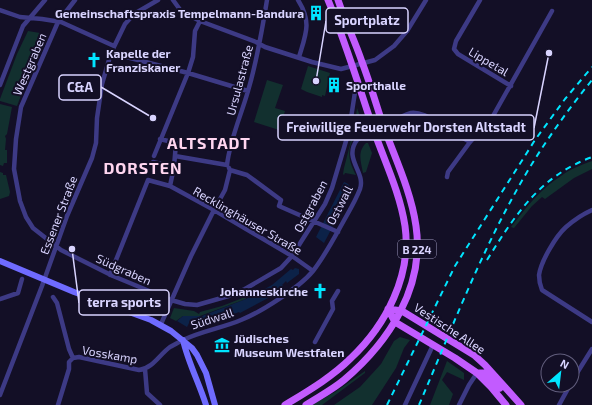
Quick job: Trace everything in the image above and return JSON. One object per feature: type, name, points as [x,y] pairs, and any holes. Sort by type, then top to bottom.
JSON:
[{"type":"main road","name":"B 224","points":[[328,0],[353,65],[400,204],[406,228],[406,255],[404,267],[398,288],[388,309]]},
{"type":"main road","name":"B 224","points":[[338,0],[363,63],[406,187],[416,226],[418,243],[415,270],[411,287],[402,311],[395,322]]},
{"type":"main road","name":"Südwall","points":[[0,261],[74,292],[161,324],[183,340]]},
{"type":"main road","name":"Vestische Allee","points":[[388,309],[402,311],[478,358],[521,405]]},
{"type":"main road","points":[[306,405],[343,380],[371,353],[395,322],[388,309]]},
{"type":"main road","points":[[285,405],[307,392],[350,359],[373,334],[388,309]]},
{"type":"main road","name":"Vestische Allee","points":[[395,322],[477,373],[506,405]]},
{"type":"main road","points":[[183,340],[206,405]]},
{"type":"main road","points":[[183,340],[192,348],[206,373],[215,405]]},
{"type":"main road","name":"Vestische Allee","points":[[477,373],[485,373],[515,405]]},
{"type":"street","points":[[0,85],[23,26],[45,0]]},
{"type":"street","name":"Westgraben","points":[[57,247],[33,228],[26,217],[20,201],[14,169],[16,139],[21,107],[58,22],[74,0]]},
{"type":"street","name":"Essener Straße","points":[[0,395],[45,280],[77,191],[92,158],[96,143],[97,118],[102,84],[111,53],[125,24],[134,14],[158,0]]},
{"type":"street","points":[[173,0],[181,11],[200,21],[260,44],[335,68],[375,60],[394,46],[408,31],[426,0]]},
{"type":"street","name":"Ursulastraße","points":[[227,165],[228,152],[248,91],[260,44],[267,0]]},
{"type":"street","points":[[298,0],[303,8],[308,25],[299,57]]},
{"type":"street","name":"Lippetal","points":[[480,0],[456,41],[454,49],[458,54],[511,86],[552,11]]},
{"type":"street","points":[[0,10],[20,17],[58,22],[114,46]]},
{"type":"street","points":[[174,167],[153,159],[188,73],[192,57],[195,31],[200,21]]},
{"type":"street","points":[[111,53],[188,73],[248,91]]},
{"type":"street","points":[[447,177],[448,172],[470,142],[493,116],[511,86]]},
{"type":"street","name":"Ostgraben","points":[[292,256],[317,223],[337,174],[349,131],[355,92]]},
{"type":"street","name":"Ostwall","points":[[311,273],[325,254],[356,198],[361,183],[354,161],[353,149],[359,138],[394,120],[412,113],[419,113],[470,142]]},
{"type":"street","points":[[160,139],[176,143],[174,167],[170,186]]},
{"type":"street","points":[[175,156],[227,165],[230,170],[247,175],[281,200],[279,206],[336,232]]},
{"type":"street","points":[[161,324],[191,256],[225,190],[230,170]]},
{"type":"street","name":"Recklinghäuser Straße","points":[[110,275],[148,180],[170,186],[214,210],[292,256],[311,273]]},
{"type":"street","points":[[592,210],[565,227],[550,250],[539,274],[542,290],[592,322]]},
{"type":"street","name":"Südgraben","points":[[57,247],[110,275],[171,300],[185,304],[197,305],[243,290],[281,268],[292,256]]},
{"type":"street","name":"Südwall","points":[[183,340],[241,320],[287,294],[302,283],[311,273]]},
{"type":"street","points":[[0,299],[18,293],[22,279]]},
{"type":"street","points":[[315,342],[333,309],[332,301],[338,291]]},
{"type":"street","name":"Vosskamp","points":[[53,296],[57,303],[69,349],[73,358]]},
{"type":"street","name":"Vosskamp","points":[[58,405],[69,369],[69,362],[73,358],[79,357],[139,370],[145,369],[152,365],[170,348],[183,340]]},
{"type":"street","points":[[405,405],[433,345]]},
{"type":"street","points":[[580,368],[592,349]]},
{"type":"street","name":"Vosskamp","points":[[145,369],[147,393],[160,405]]},
{"type":"street","points":[[460,405],[469,385],[477,373]]},
{"type":"street","points":[[560,405],[566,393]]},
{"type":"green space","points":[[28,31],[40,33],[41,37],[48,37],[25,85],[17,106],[0,101],[0,99],[17,54]]},
{"type":"green space","points":[[308,66],[330,73],[325,96],[322,95],[322,97],[301,89]]},
{"type":"green space","points":[[267,80],[283,85],[275,108],[285,111],[279,130],[254,122]]},
{"type":"green space","points":[[0,104],[12,107],[7,134],[5,136],[7,163],[4,163],[3,166],[0,165]]},
{"type":"green space","points":[[357,108],[361,119],[362,128],[353,139],[349,153],[352,167],[356,175],[345,173],[344,175],[344,168],[353,133],[358,127],[355,124]]},
{"type":"green space","points":[[366,143],[368,143],[372,153],[366,172],[363,173],[361,150]]},
{"type":"green space","points":[[592,161],[592,169],[574,178],[545,199],[542,197],[532,206],[514,228],[511,227],[547,186],[568,171]]},
{"type":"green space","points":[[0,172],[3,173],[3,175],[6,175],[10,192],[9,196],[0,199]]},
{"type":"green space","points":[[245,297],[246,299],[200,316],[183,316],[176,321],[170,318],[174,308],[194,311],[199,314],[200,312],[222,306]]},
{"type":"green space","points":[[400,337],[410,340],[404,348],[396,368],[372,405],[334,405],[360,387],[381,364],[394,341]]},
{"type":"green space","points":[[447,361],[464,373],[464,380],[447,372],[442,380],[453,394],[449,405],[430,405]]},
{"type":"green space","points":[[365,371],[365,373],[322,405],[312,405],[335,392]]},
{"type":"water","points":[[344,182],[350,186],[350,194],[324,243],[316,237]]},
{"type":"water","points":[[295,268],[299,269],[299,274],[287,283],[286,281],[282,285],[283,286],[270,297],[240,313],[239,312],[215,321],[196,325],[196,323],[189,323],[187,327],[177,321],[183,316],[202,316],[246,299],[272,285],[291,269],[293,270]]},
{"type":"railway","points":[[387,405],[455,266],[535,140],[565,99],[592,67]]},
{"type":"railway","points":[[419,405],[452,325],[488,246],[514,195],[550,136],[592,80]]},
{"type":"railway","points":[[487,260],[519,213],[543,186],[574,165],[592,157]]},
{"type":"place","name":"Gemeinschaftspraxis Tempelmann-Bandura","points":[[316,13]]},
{"type":"place","name":"Freiwillige Feuerwehr Dorsten Altstadt","points":[[549,53]]},
{"type":"place","name":"Kapelle der Franziskaner","points":[[94,60]]},
{"type":"place","name":"Sportplatz","points":[[316,81]]},
{"type":"place","name":"Sporthalle","points":[[334,85]]},
{"type":"place","name":"C&A","points":[[153,118]]},
{"type":"place","name":"terra sports","points":[[72,249]]},
{"type":"place","name":"Johanneskirche","points":[[320,291]]},
{"type":"place","name":"Jüdisches Museum Westfalen","points":[[222,345]]},
{"type":"district","name":"ALTSTADT","points":[[209,142]]},
{"type":"district","name":"DORSTEN","points":[[143,167]]}]
